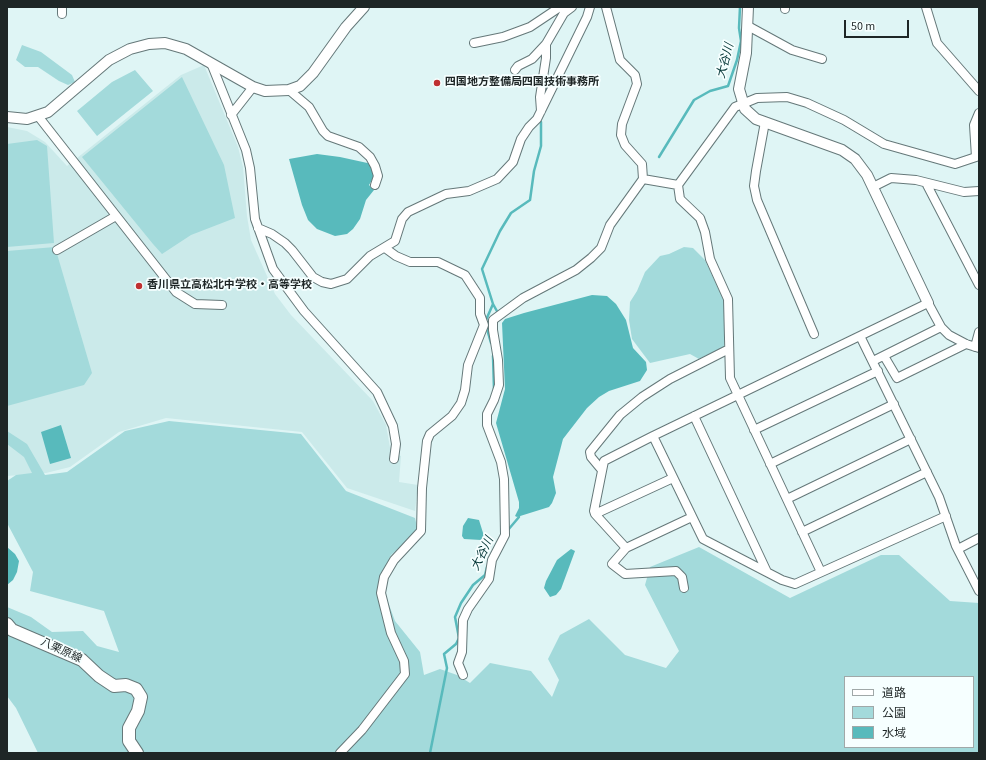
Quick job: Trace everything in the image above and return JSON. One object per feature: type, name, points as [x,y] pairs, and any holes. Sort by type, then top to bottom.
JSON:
[{"type":"main road","name":"八栗原線","points":[[7,624],[12,630],[82,660],[99,676],[114,686],[126,685],[136,689],[141,697],[138,711],[129,728],[129,741],[137,753]]},
{"type":"street","points":[[7,117],[27,119],[48,112],[60,104],[109,60],[130,49],[149,44],[165,43],[186,49],[253,87],[265,91],[289,90],[300,86],[313,74],[346,27],[364,7]]},
{"type":"street","points":[[474,43],[503,37],[530,27],[560,7]]},
{"type":"street","points":[[516,70],[518,66],[532,59],[546,44],[564,13],[572,7]]},
{"type":"street","points":[[258,228],[272,234],[292,250],[313,277],[331,284],[347,279],[370,256],[395,241],[402,219],[408,212],[446,194],[468,192],[497,179],[513,162],[522,139],[541,112],[588,17],[590,7]]},
{"type":"street","points":[[340,753],[362,730],[405,674],[404,662],[391,633],[381,593],[384,577],[394,560],[421,532],[422,488],[427,441],[430,434],[452,416],[461,403],[465,390],[468,365],[484,325],[523,298],[576,270],[591,258],[601,248],[610,225],[643,179],[642,164],[625,145],[621,135],[622,124],[637,84],[635,75],[620,60],[606,7]]},
{"type":"street","points":[[748,7],[746,53],[739,89],[745,109],[756,118],[842,150],[855,159],[867,175],[941,327],[949,335],[966,344],[977,347],[979,332]]},
{"type":"street","points":[[926,7],[937,43],[979,91]]},
{"type":"street","points":[[748,26],[792,50],[822,59]]},
{"type":"street","points":[[541,112],[540,97],[546,58],[546,44]]},
{"type":"street","points":[[211,63],[246,150],[250,168],[255,219],[273,269],[289,291],[377,392],[393,426],[396,444],[394,459]]},
{"type":"street","points":[[232,116],[253,87]]},
{"type":"street","points":[[289,90],[309,106],[323,131],[328,136],[359,147],[370,157],[378,176],[375,185]]},
{"type":"street","points":[[821,572],[730,378],[728,299],[710,258],[705,232],[700,218],[680,199],[678,185],[735,107],[757,98],[787,97],[807,103],[844,120],[884,144],[955,164],[976,157],[974,125],[979,113]]},
{"type":"street","points":[[38,116],[176,292],[195,304],[222,305]]},
{"type":"street","points":[[765,122],[754,186],[757,200],[814,334]]},
{"type":"street","points":[[873,187],[891,178],[926,183],[964,192],[979,191]]},
{"type":"street","points":[[643,179],[678,185]]},
{"type":"street","points":[[926,183],[979,285]]},
{"type":"street","points":[[57,250],[116,216]]},
{"type":"street","points":[[385,248],[396,256],[410,262],[438,262],[465,275],[480,298],[480,314],[484,325]]},
{"type":"street","points":[[626,548],[595,514],[594,511],[601,469],[604,461],[928,302]]},
{"type":"street","points":[[463,675],[458,663],[462,652],[463,620],[468,609],[489,579],[492,560],[505,535],[504,479],[501,462],[487,425],[487,414],[497,394],[499,385],[498,360],[493,330],[493,320]]},
{"type":"street","points":[[873,361],[941,327]]},
{"type":"street","points":[[860,336],[927,472],[958,549],[979,591]]},
{"type":"street","points":[[884,356],[898,378],[966,344]]},
{"type":"street","points":[[601,469],[590,458],[590,452],[620,415],[642,397],[670,379],[729,349]]},
{"type":"street","points":[[754,430],[878,371]]},
{"type":"street","points":[[770,464],[894,404]]},
{"type":"street","points":[[694,416],[766,572]]},
{"type":"street","points":[[653,436],[703,539],[782,580],[795,584],[946,516]]},
{"type":"street","points":[[787,499],[911,439]]},
{"type":"street","points":[[802,532],[927,472]]},
{"type":"street","points":[[595,514],[673,478]]},
{"type":"street","points":[[684,588],[682,577],[676,571],[625,574],[612,564],[626,548],[692,517]]},
{"type":"street","points":[[958,549],[979,538]]},
{"type":"shaded area","name":"香川県立高松北中学校・高等学校","points":[[204,65],[238,147],[243,167],[247,216],[251,240],[275,294],[291,315],[373,401],[386,425],[391,453],[401,456],[399,482],[418,485],[415,511],[347,488],[302,432],[166,418],[119,432],[70,467],[46,473],[7,476],[7,127],[27,131],[45,142],[67,166],[181,75]]},
{"type":"green space","points":[[22,45],[41,52],[72,75],[75,82],[68,85],[59,81],[38,67],[25,67],[16,60]]},
{"type":"green space","points":[[135,70],[153,91],[97,136],[77,111],[112,82]]},
{"type":"green space","points":[[182,77],[224,165],[235,218],[191,235],[162,254],[82,157]]},
{"type":"green space","points":[[37,140],[47,146],[54,243],[7,247],[7,144]]},
{"type":"green space","points":[[55,247],[92,373],[84,385],[7,406],[7,251]]},
{"type":"green space","points":[[684,247],[693,248],[705,260],[724,301],[726,322],[724,347],[699,359],[690,354],[650,363],[632,339],[629,320],[630,302],[637,291],[645,272],[660,256],[669,254]]},
{"type":"green space","points":[[169,421],[301,434],[346,491],[415,518],[418,531],[391,555],[380,580],[395,621],[420,652],[424,675],[440,669],[457,675],[470,683],[490,663],[531,671],[552,697],[559,680],[548,659],[560,635],[589,619],[625,655],[666,668],[679,651],[645,585],[650,567],[699,547],[790,598],[881,555],[899,555],[950,601],[979,603],[979,753],[38,753],[16,708],[7,696],[7,607],[31,617],[52,632],[83,631],[97,646],[119,652],[104,611],[30,591],[33,572],[7,523],[7,481],[16,475],[32,473],[24,457],[7,444],[7,431],[27,444],[45,475],[67,472],[125,431]]},
{"type":"water","points":[[317,154],[372,164],[375,175],[369,185],[374,190],[366,200],[360,219],[353,229],[347,234],[335,236],[317,229],[308,220],[302,205],[289,159]]},
{"type":"water","points":[[592,295],[607,296],[616,304],[626,320],[633,348],[646,362],[647,370],[640,381],[609,391],[599,397],[587,408],[563,439],[553,477],[556,493],[552,503],[549,507],[517,517],[515,516],[519,508],[519,502],[496,423],[505,389],[502,323],[505,319],[524,313]]},
{"type":"water","points":[[61,425],[71,458],[50,464],[41,432]]},
{"type":"water","points":[[468,518],[479,520],[484,536],[481,540],[464,539],[462,536],[463,526]]},
{"type":"water","points":[[7,547],[15,554],[19,561],[17,572],[13,580],[7,585]]},
{"type":"water","points":[[571,549],[575,551],[561,589],[556,595],[550,597],[544,588],[546,581],[557,560]]},
{"type":"waterway","name":"大谷川","points":[[659,157],[694,100],[710,91],[728,86],[737,60],[741,41],[739,28],[740,7]]},
{"type":"waterway","points":[[486,320],[493,304],[482,269],[500,231],[511,213],[530,200],[534,171],[541,146],[541,122]]},
{"type":"waterway","points":[[493,304],[498,313]]},
{"type":"waterway","name":"大谷川","points":[[487,329],[491,343]]},
{"type":"waterway","name":"大谷川","points":[[493,356],[494,389]]},
{"type":"waterway","points":[[508,530],[519,517]]},
{"type":"waterway","name":"大谷川","points":[[430,753],[447,668],[444,654],[456,644],[459,638],[455,617],[461,603],[473,585],[485,575],[487,567]]},
{"type":"place","name":"四国地方整備局四国技術事務所","points":[[437,83]]},
{"type":"place","name":"香川県立高松北中学校・高等学校","points":[[139,286]]}]
